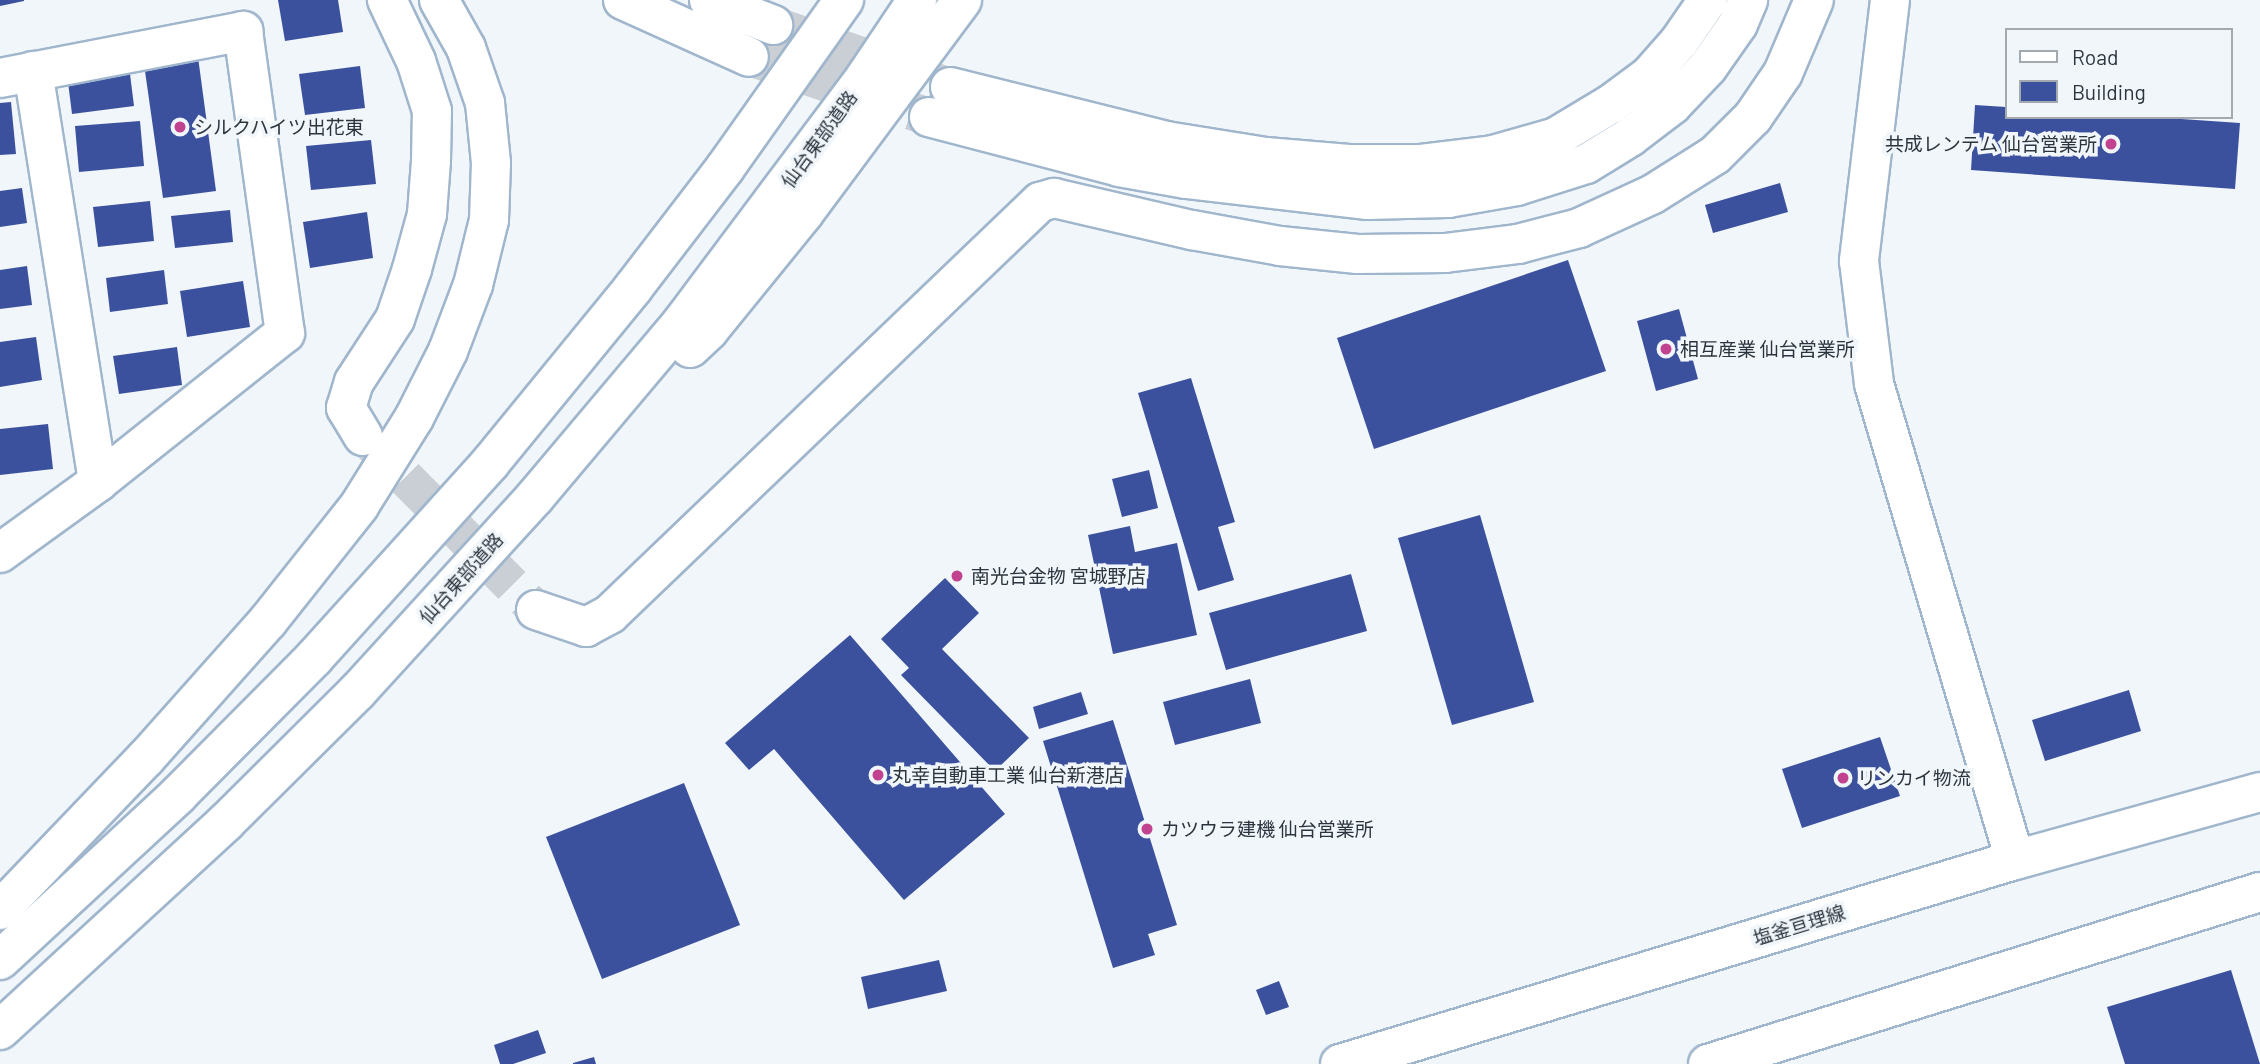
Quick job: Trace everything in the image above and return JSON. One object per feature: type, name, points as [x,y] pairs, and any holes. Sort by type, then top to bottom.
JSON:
[{"type":"main road","points":[[363,436],[346,408],[354,382],[395,319],[427,214],[431,161],[432,111],[416,61],[387,0]]},
{"type":"main road","points":[[0,910],[146,758],[268,621],[359,506],[414,418],[448,351],[473,285],[489,220],[491,163],[485,103],[466,48],[439,0]]},
{"type":"main road","points":[[623,0],[749,57]]},
{"type":"main road","points":[[709,0],[773,25]]},
{"type":"main road","points":[[0,960],[178,795],[406,559],[490,463],[633,288],[844,0]]},
{"type":"main road","name":"仙台東部道路","points":[[0,1030],[226,822],[357,692],[535,498],[683,321],[866,76],[917,0]]},
{"type":"main road","points":[[535,498],[709,330],[804,213],[962,0]]},
{"type":"main road","points":[[1708,0],[1679,42],[1649,76],[1611,104],[1556,137],[1493,155],[1419,164],[1349,164],[1266,157],[1178,143],[1071,119],[939,102],[1119,167],[1200,181],[1368,200],[1448,198],[1517,186],[1586,164],[1630,137],[1672,105],[1708,66],[1738,24],[1748,0]]},
{"type":"main road","points":[[536,610],[586,627],[610,614],[1040,201],[1054,198],[1192,230],[1280,246],[1358,254],[1445,253],[1518,244],[1579,228],[1653,194],[1714,155],[1753,117],[1783,73],[1814,0]]},
{"type":"main road","points":[[1890,0],[1859,261],[1874,384],[2015,860]]},
{"type":"main road","points":[[0,553],[98,482],[285,333],[243,31],[17,75],[98,482]]},
{"type":"main road","name":"塩釜亘理線","points":[[1340,1064],[2015,860],[2260,792]]},
{"type":"main road","points":[[1708,1064],[2260,892]]},
{"type":"building","points":[[0,0],[24,0],[24,1],[0,6]]},
{"type":"building","points":[[278,0],[338,0],[343,32],[285,41]]},
{"type":"building","name":"シルクハイツ出花東","points":[[198,57],[216,191],[163,198],[144,64]]},
{"type":"building","points":[[360,66],[365,108],[305,115],[299,74]]},
{"type":"building","points":[[130,74],[134,106],[72,114],[68,82]]},
{"type":"building","points":[[11,102],[16,154],[0,155],[0,103]]},
{"type":"building","points":[[1975,105],[2004,107],[2004,119],[2181,119],[2240,123],[2235,189],[1971,170]]},
{"type":"building","points":[[140,121],[144,166],[79,172],[75,126]]},
{"type":"building","points":[[371,140],[376,184],[311,190],[306,146]]},
{"type":"building","points":[[1780,183],[1788,212],[1713,233],[1705,205]]},
{"type":"building","points":[[22,188],[27,223],[0,227],[0,191]]},
{"type":"building","points":[[150,201],[154,241],[98,247],[93,207]]},
{"type":"building","points":[[230,210],[233,242],[175,248],[171,216]]},
{"type":"building","points":[[367,212],[373,258],[310,268],[303,222]]},
{"type":"building","points":[[1568,260],[1606,371],[1374,449],[1337,338]]},
{"type":"building","points":[[27,266],[32,305],[0,309],[0,270]]},
{"type":"building","points":[[164,270],[168,304],[110,312],[106,278]]},
{"type":"building","points":[[243,281],[250,327],[187,337],[180,291]]},
{"type":"building","points":[[1679,309],[1698,379],[1656,391],[1637,321]]},
{"type":"building","points":[[36,337],[42,380],[0,387],[0,342]]},
{"type":"building","points":[[177,347],[182,385],[119,394],[113,356]]},
{"type":"building","points":[[1191,378],[1235,522],[1218,527],[1234,580],[1198,591],[1138,393]]},
{"type":"building","points":[[48,424],[53,469],[0,475],[0,429]]},
{"type":"building","points":[[1149,470],[1158,508],[1122,517],[1112,479]]},
{"type":"building","points":[[1480,515],[1534,702],[1452,725],[1398,538]]},
{"type":"building","points":[[1130,526],[1135,552],[1177,543],[1197,635],[1113,654],[1088,535]]},
{"type":"building","points":[[1351,574],[1367,631],[1226,670],[1209,613]]},
{"type":"building","points":[[945,578],[979,613],[942,649],[1029,738],[995,771],[901,675],[909,668],[881,639]]},
{"type":"building","points":[[850,635],[1005,814],[904,900],[774,749],[749,770],[725,743]]},
{"type":"building","points":[[1250,679],[1261,723],[1175,745],[1163,702]]},
{"type":"building","points":[[2129,690],[2141,731],[2045,761],[2032,720]]},
{"type":"building","points":[[1081,692],[1088,714],[1039,729],[1033,707]]},
{"type":"building","points":[[1113,720],[1177,925],[1148,934],[1155,955],[1113,968],[1043,741]]},
{"type":"building","points":[[1880,737],[1900,796],[1802,828],[1782,769]]},
{"type":"building","points":[[684,783],[740,925],[602,979],[546,837]]},
{"type":"building","points":[[939,960],[947,991],[868,1009],[861,977]]},
{"type":"building","points":[[2231,970],[2260,1064],[2125,1064],[2107,1007]]},
{"type":"building","points":[[1279,981],[1289,1007],[1266,1015],[1256,990]]},
{"type":"building","points":[[538,1030],[546,1053],[513,1064],[500,1064],[494,1045]]},
{"type":"building","points":[[594,1057],[596,1064],[573,1064],[573,1063]]},
{"type":"tunnel","points":[[773,25],[950,87]]},
{"type":"tunnel","points":[[749,57],[929,117]]},
{"type":"tunnel","points":[[365,437],[536,610]]},
{"type":"place","name":"シルクハイツ出花東","points":[[180,127]]},
{"type":"place","name":"共成レンテム 仙台営業所","points":[[2111,144]]},
{"type":"place","name":"相互産業 仙台営業所","points":[[1666,349]]},
{"type":"place","name":"南光台金物 宮城野店","points":[[957,576]]},
{"type":"place","name":"丸幸自動車工業 仙台新港店","points":[[878,775]]},
{"type":"place","name":"リンカイ物流","points":[[1843,778]]},
{"type":"place","name":"カツウラ建機 仙台営業所","points":[[1147,829]]}]
